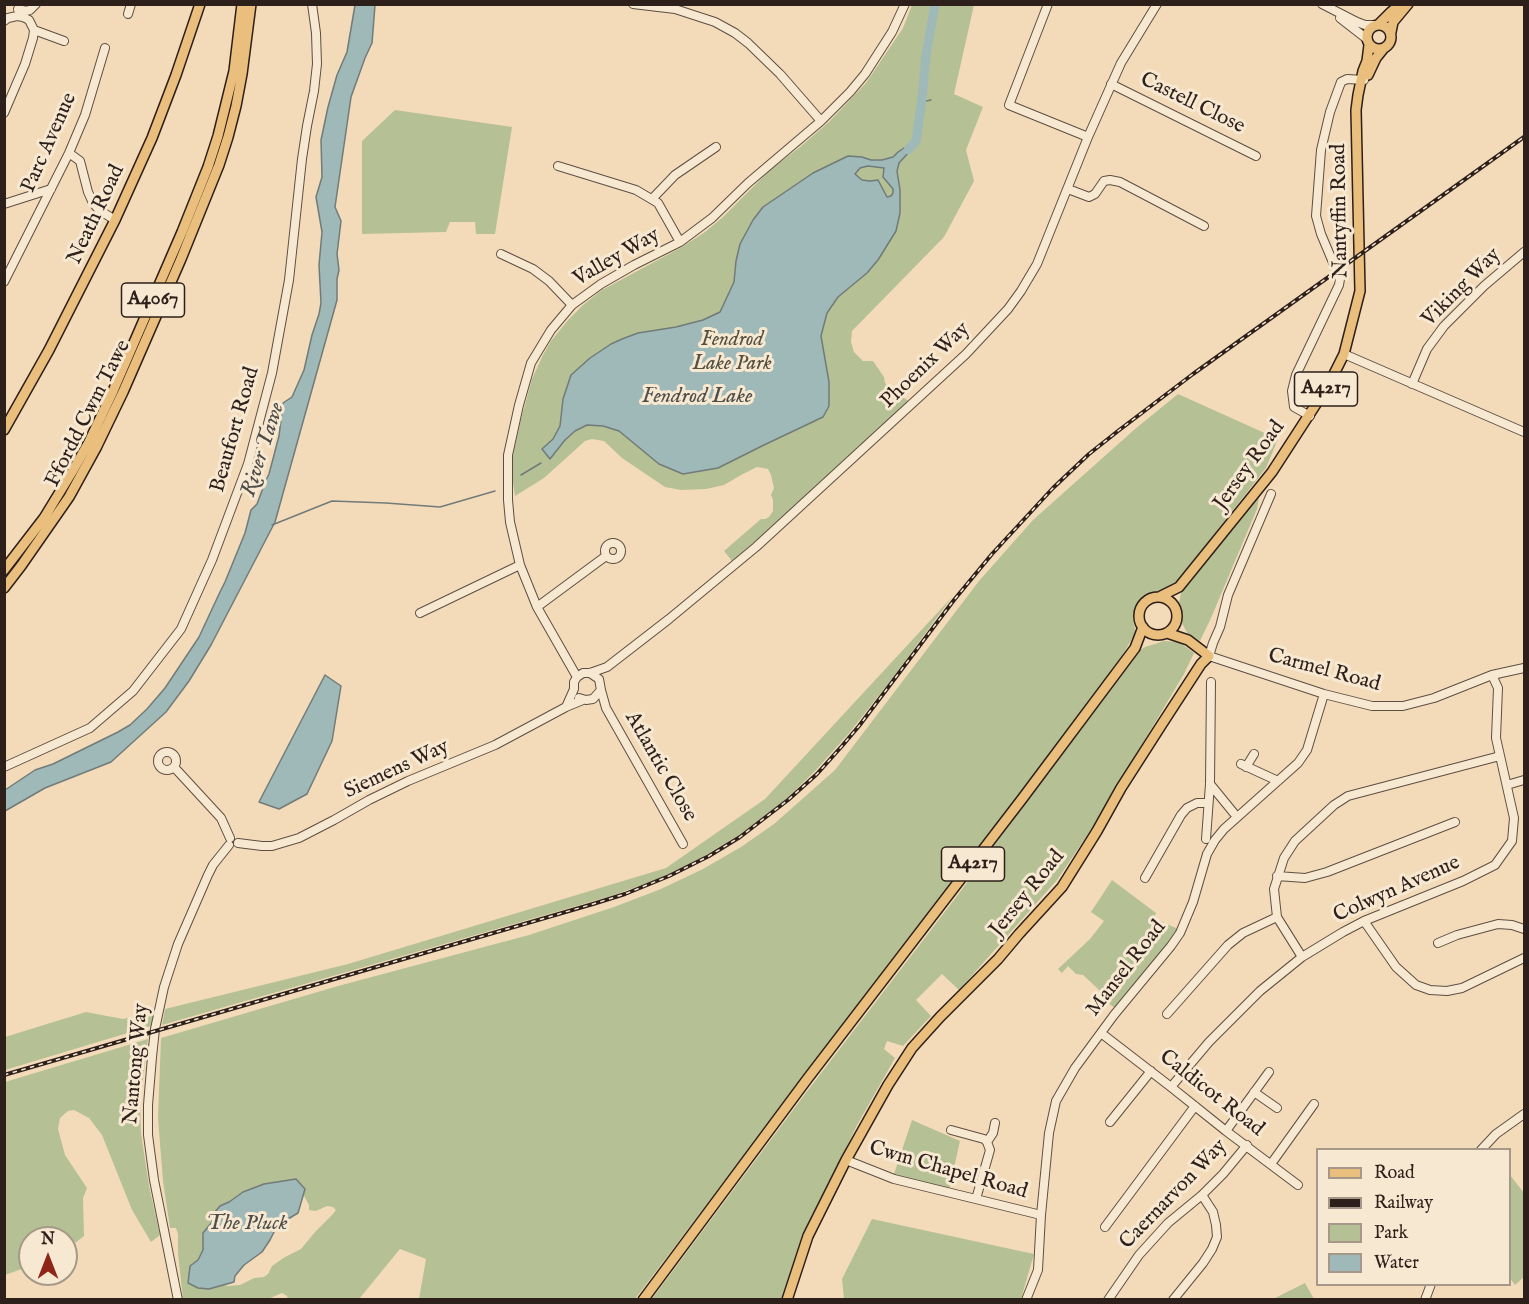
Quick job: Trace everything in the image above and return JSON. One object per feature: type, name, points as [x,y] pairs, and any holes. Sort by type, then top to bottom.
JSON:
[{"type":"main road","name":"Neath Road","points":[[4,430],[55,340],[115,220],[152,138],[200,4]]},
{"type":"main road","name":"Ffordd Cwm Tawe","points":[[4,570],[44,518],[89,442],[182,232],[218,136],[234,71],[242,4]]},
{"type":"main road","name":"Ffordd Cwm Tawe","points":[[4,588],[69,497],[97,446],[181,260],[219,165],[233,116],[242,74],[251,4]]},
{"type":"main road","points":[[1401,4],[1368,32],[1368,42],[1378,49],[1384,48],[1391,41],[1393,22],[1408,4]]},
{"type":"main road","points":[[1378,24],[1391,32]]},
{"type":"main road","name":"Nantyffin Road","points":[[1360,291],[1357,130],[1368,42]]},
{"type":"main road","name":"Nantyffin Road","points":[[1363,80],[1384,48]]},
{"type":"main road","name":"Jersey Road","points":[[1159,597],[1179,587],[1272,472],[1310,416],[1344,354],[1360,291]]},
{"type":"main road","name":"Jersey Road","points":[[1175,607],[1179,587]]},
{"type":"main road","points":[[1159,597],[1165,598],[1175,607],[1177,619],[1172,630],[1154,635],[1143,627],[1140,615],[1143,604],[1159,597]]},
{"type":"main road","name":"Carmel Road","points":[[1177,619],[1188,640]]},
{"type":"main road","name":"A4217","points":[[643,1299],[1135,648],[1143,627]]},
{"type":"main road","name":"Carmel Road","points":[[1167,633],[1188,640],[1209,656]]},
{"type":"main road","name":"A4217","points":[[1135,648],[1154,635]]},
{"type":"main road","name":"Jersey Road","points":[[787,1299],[808,1236],[846,1160],[888,1085],[912,1048],[1062,887],[1132,770],[1201,664],[1209,656]]},
{"type":"street","points":[[18,9],[30,10],[36,4]]},
{"type":"street","points":[[128,14],[131,4]]},
{"type":"street","name":"Beaufort Road","points":[[4,766],[90,728],[132,691],[181,629],[212,560],[248,464],[272,373],[288,288],[307,126],[317,64],[312,4]]},
{"type":"street","points":[[633,4],[675,9],[715,22],[735,33],[780,74],[821,121]]},
{"type":"street","name":"Valley Way","points":[[577,676],[537,607],[520,565],[510,522],[508,455],[531,363],[551,330],[572,305],[634,264],[680,242],[712,218],[748,183],[821,121],[865,74],[892,32],[905,4]]},
{"type":"street","points":[[1048,4],[1009,105],[1088,137]]},
{"type":"street","name":"Phoenix Way","points":[[591,673],[607,667],[756,547],[966,354],[1008,309],[1022,291],[1037,264],[1111,84],[1156,5]]},
{"type":"street","points":[[1324,6],[1365,25],[1378,24]]},
{"type":"street","points":[[1324,6],[1368,42]]},
{"type":"street","points":[[4,21],[16,16],[23,17],[30,20],[34,30],[26,63],[4,113]]},
{"type":"street","points":[[34,30],[64,41]]},
{"type":"street","name":"Parc Avenue","points":[[4,282],[69,153],[85,115],[105,48]]},
{"type":"street","points":[[1310,416],[1294,407],[1292,391],[1296,375],[1340,279],[1316,216],[1321,150],[1330,112],[1341,82],[1347,79],[1363,80]]},
{"type":"street","name":"Castell Close","points":[[1111,84],[1256,156]]},
{"type":"street","points":[[652,199],[675,175],[716,147]]},
{"type":"street","points":[[69,153],[80,161],[93,202],[99,210],[115,220]]},
{"type":"street","points":[[558,166],[636,190],[652,199],[658,203],[680,242]]},
{"type":"street","points":[[1068,189],[1089,197],[1095,194],[1104,181],[1120,182],[1204,226]]},
{"type":"street","points":[[4,204],[51,189]]},
{"type":"street","name":"Viking Way","points":[[1412,384],[1427,349],[1444,326],[1524,252]]},
{"type":"street","points":[[501,254],[533,269],[572,305]]},
{"type":"street","points":[[1344,354],[1524,432]]},
{"type":"street","name":"Jersey Road","points":[[1209,656],[1220,627],[1228,595],[1272,494]]},
{"type":"street","points":[[537,607],[606,556]]},
{"type":"street","points":[[420,613],[520,565]]},
{"type":"street","name":"Carmel Road","points":[[1209,656],[1324,694],[1372,706],[1403,706],[1434,698],[1492,675],[1524,668]]},
{"type":"street","points":[[574,689],[576,694],[586,700],[597,697],[607,667]]},
{"type":"street","points":[[566,707],[577,676],[591,673],[599,679],[601,688]]},
{"type":"street","name":"Colwyn Avenue","points":[[1172,1087],[1209,1042],[1260,991],[1302,957],[1364,921],[1463,881],[1495,865],[1512,841],[1514,818],[1496,738],[1498,688],[1492,675]]},
{"type":"street","points":[[1206,838],[1210,784],[1211,682]]},
{"type":"street","name":"Atlantic Close","points":[[601,688],[606,708],[683,844]]},
{"type":"street","name":"Mansel Road","points":[[1026,1299],[1038,1270],[1049,1133],[1056,1101],[1075,1068],[1180,933],[1193,902],[1207,854],[1219,834],[1298,763],[1307,750],[1324,694]]},
{"type":"street","name":"Atlantic Close","points":[[586,700],[606,708]]},
{"type":"street","name":"Siemens Way","points":[[229,842],[236,838],[238,843],[272,846],[299,838],[408,781],[495,745],[566,707],[586,700]]},
{"type":"street","points":[[1254,754],[1244,765],[1278,781]]},
{"type":"street","points":[[1302,957],[1277,917],[1274,889],[1284,858],[1295,841],[1334,805],[1348,796],[1500,756]]},
{"type":"street","points":[[174,767],[221,818],[229,842]]},
{"type":"street","points":[[1508,785],[1524,780]]},
{"type":"street","points":[[1210,784],[1237,817]]},
{"type":"street","points":[[1145,878],[1181,815],[1197,802],[1208,803]]},
{"type":"street","points":[[1277,876],[1305,878],[1327,872],[1455,822]]},
{"type":"street","name":"Nantong Way","points":[[178,1299],[154,1180],[148,1135],[148,1105],[155,1029],[164,987],[178,944],[208,875],[229,842]]},
{"type":"street","points":[[1167,1014],[1228,945],[1243,933],[1277,917]]},
{"type":"street","points":[[1364,921],[1396,967],[1416,986],[1430,990],[1447,992],[1462,988],[1524,958]]},
{"type":"street","points":[[1438,943],[1458,934],[1498,924],[1524,928]]},
{"type":"street","name":"Caldicot Road","points":[[1101,1033],[1298,1185]]},
{"type":"street","points":[[1110,1122],[1151,1071]]},
{"type":"street","points":[[1226,1131],[1269,1072]]},
{"type":"street","points":[[1254,1092],[1277,1108]]},
{"type":"street","points":[[1271,1164],[1314,1104]]},
{"type":"street","points":[[1105,1227],[1195,1106]]},
{"type":"street","points":[[1482,1148],[1496,1134],[1524,1114]]},
{"type":"street","points":[[987,1142],[993,1133],[995,1123]]},
{"type":"street","points":[[951,1130],[984,1139],[990,1150],[976,1199]]},
{"type":"street","name":"Caernarvon Way","points":[[1108,1299],[1139,1255],[1168,1223],[1223,1174],[1247,1145]]},
{"type":"street","name":"Cwm Chapel Road","points":[[846,1160],[894,1179],[1041,1215]]},
{"type":"street","points":[[1173,1299],[1203,1263],[1217,1237],[1214,1212],[1202,1195]]},
{"type":"green space","name":"Fendrod Lake Park","points":[[912,5],[974,5],[954,94],[983,107],[966,150],[974,181],[944,237],[852,331],[851,342],[854,352],[863,361],[873,361],[884,377],[885,383],[908,401],[799,504],[732,561],[724,551],[761,519],[769,517],[773,511],[771,495],[774,488],[768,469],[757,467],[724,485],[706,489],[681,490],[665,487],[622,458],[604,441],[592,439],[585,441],[544,478],[515,496],[512,476],[513,455],[521,419],[532,379],[551,341],[583,305],[602,290],[705,232],[770,170],[830,121],[866,83],[903,28]]},
{"type":"green space","points":[[395,110],[512,127],[495,234],[476,234],[475,222],[450,222],[446,232],[362,234],[362,141]]},
{"type":"green space","points":[[1178,394],[1278,439],[1266,468],[1175,584],[1140,600],[1133,617],[1135,631],[1122,656],[1051,753],[897,952],[635,1299],[419,1299],[426,1259],[400,1249],[359,1299],[288,1299],[282,1293],[268,1299],[183,1299],[178,1234],[176,1228],[170,1228],[163,1181],[158,1118],[161,1038],[338,986],[529,935],[661,889],[703,869],[741,847],[774,824],[835,770],[979,581],[1033,520]],"holes":[[[296,1179],[305,1189],[303,1194],[309,1210],[316,1211],[327,1206],[336,1210],[301,1249],[272,1266],[264,1277],[254,1278],[240,1285],[224,1285],[209,1289],[190,1266],[198,1260],[203,1250],[203,1233],[212,1222],[214,1213],[244,1191],[264,1184]]]},
{"type":"green space","points":[[1260,492],[1257,509],[1200,641],[1188,634],[1181,622],[1179,604],[1181,592]]},
{"type":"green space","points":[[952,597],[850,732],[816,770],[780,805],[739,835],[701,858],[656,880],[611,896],[162,1025],[165,1009],[348,964],[666,868],[765,799]]},
{"type":"green space","points":[[1164,641],[1179,642],[1194,653],[1184,674],[1092,828],[1057,880],[959,990],[942,974],[916,1000],[931,1016],[903,1046],[887,1041],[884,1049],[895,1058],[856,1127],[804,1238],[783,1299],[651,1300],[957,896],[1136,653],[1145,647]]},
{"type":"green space","points":[[1112,880],[1156,913],[1154,918],[1178,929],[1169,945],[1117,1009],[1109,1004],[1111,1001],[1083,975],[1076,974],[1068,966],[1062,973],[1058,969],[1090,939],[1104,921],[1091,912]]},
{"type":"green space","points":[[86,1012],[123,1019],[154,1012],[151,1026],[5,1070],[5,1037]]},
{"type":"green space","points":[[148,1039],[140,1104],[141,1133],[149,1186],[160,1235],[151,1242],[132,1210],[102,1135],[89,1118],[74,1110],[68,1111],[60,1118],[58,1129],[65,1155],[87,1188],[83,1198],[84,1236],[78,1241],[78,1226],[18,1226],[18,1270],[5,1275],[5,1082]]},
{"type":"green space","points":[[912,1120],[960,1141],[949,1190],[893,1177]]},
{"type":"green space","points":[[1511,1176],[1524,1193],[1524,1277],[1515,1285],[1511,1279]]},
{"type":"green space","points":[[872,1219],[1034,1254],[1021,1299],[844,1299],[842,1279]]},
{"type":"green space","points":[[1305,1283],[1314,1299],[1273,1299]]},
{"type":"water","points":[[355,5],[375,5],[372,43],[351,97],[335,207],[341,221],[337,254],[339,270],[337,300],[275,522],[211,645],[189,681],[166,712],[111,762],[45,788],[5,811],[5,790],[35,770],[53,764],[118,732],[130,725],[147,709],[165,688],[199,637],[225,582],[245,533],[251,510],[257,504],[269,474],[279,436],[283,403],[292,397],[304,370],[319,314],[322,232],[316,197],[322,177],[321,140],[337,75],[347,52]]},
{"type":"water","name":"Fendrod Lake","points":[[904,148],[909,152],[899,163],[897,171],[900,213],[896,231],[878,260],[867,273],[838,297],[827,313],[821,336],[829,382],[829,406],[823,417],[718,468],[683,474],[659,464],[619,431],[603,426],[587,425],[575,431],[550,459],[542,449],[553,439],[560,426],[563,399],[571,375],[590,358],[611,344],[638,333],[676,327],[703,320],[720,312],[734,282],[740,244],[763,207],[813,173],[848,156],[882,160],[893,157]],"holes":[[[868,166],[884,168],[883,177],[893,189],[891,196],[887,197],[878,180],[862,180],[855,174],[860,168]]]},
{"type":"water","points":[[325,675],[341,686],[332,741],[307,794],[279,809],[259,802]]},
{"type":"water","name":"The Pluck","points":[[296,1179],[305,1189],[298,1213],[276,1228],[262,1252],[244,1265],[235,1276],[234,1282],[209,1289],[198,1288],[188,1283],[190,1266],[198,1260],[203,1250],[203,1233],[220,1206],[243,1192],[264,1184]]},
{"type":"waterway","points":[[908,150],[916,141],[926,55],[935,4]]},
{"type":"waterway","points":[[921,105],[931,100]]},
{"type":"waterway","points":[[521,475],[541,463]]},
{"type":"waterway","points":[[272,525],[332,501],[440,507],[495,491]]},
{"type":"railway","points":[[4,1075],[625,894],[669,876],[740,837],[817,774],[859,726],[954,600],[992,554],[1053,488],[1089,454],[1193,374],[1524,137]]},
{"type":"water label","name":"River Tawe","points":[[264,450]]}]
